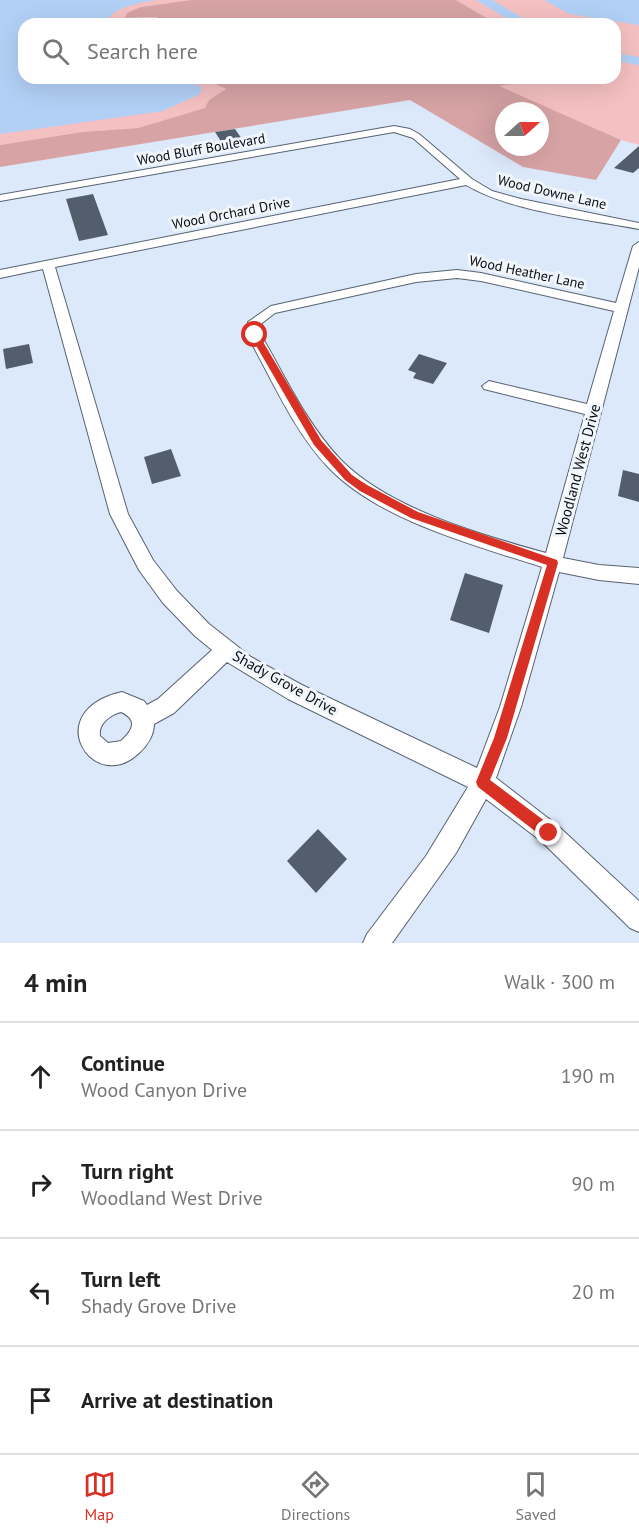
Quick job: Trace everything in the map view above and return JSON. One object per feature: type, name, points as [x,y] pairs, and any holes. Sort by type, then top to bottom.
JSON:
[{"type":"street","name":"Wood Bluff Boulevard","points":[[0,198],[384,130],[407,131]]},
{"type":"street","name":"Wood Downe Lane","points":[[407,131],[416,136],[468,181],[488,193],[508,200],[639,226]]},
{"type":"street","name":"Wood Orchard Drive","points":[[0,274],[468,181]]},
{"type":"street","name":"Woodland West Drive","points":[[376,943],[452,837],[483,782],[501,738],[553,563],[620,308],[639,246]]},
{"type":"street","name":"Shady Grove Drive","points":[[48,265],[119,514],[146,565],[170,597],[202,630],[226,650],[295,692],[483,782],[549,833],[639,919]]},
{"type":"street","name":"Wood Heather Lane","points":[[553,563],[446,527],[398,508],[349,477],[317,443],[255,335],[255,322],[271,310],[430,275],[466,274],[620,308]]},
{"type":"street","points":[[489,386],[593,411]]},
{"type":"street","points":[[553,563],[607,574],[639,576]]},
{"type":"street","points":[[144,718],[166,706],[226,650]]},
{"type":"shaded area","points":[[0,0],[191,0],[141,7],[125,18],[18,18],[18,84],[215,84],[226,89],[209,100],[206,108],[138,128],[82,132],[0,145]]},
{"type":"shaded area","points":[[191,0],[456,0],[487,18],[125,18],[127,13],[141,7]]},
{"type":"shaded area","points":[[456,0],[639,0],[639,145],[621,140],[549,109],[549,102],[534,102],[497,86],[621,84],[621,18],[487,18]]},
{"type":"shaded area","points":[[215,84],[512,84],[499,86],[535,102],[495,102],[495,150],[410,100],[0,167],[0,145],[82,132],[138,128],[205,108],[209,100],[226,89]]},
{"type":"shaded area","points":[[549,108],[621,140],[596,180],[523,167],[504,156],[549,156]]},
{"type":"water","points":[[0,0],[157,0],[120,9],[108,18],[18,18],[18,84],[194,84],[202,87],[200,94],[163,111],[0,134]]},
{"type":"water","points":[[544,0],[639,0],[639,25],[621,22],[621,18],[594,18],[569,14]]},
{"type":"building","points":[[235,129],[244,142],[224,146],[215,132]]},
{"type":"building","points":[[639,146],[639,168],[633,173],[614,168]]},
{"type":"building","points":[[93,194],[108,235],[79,241],[66,199]]},
{"type":"building","points":[[29,344],[33,363],[6,369],[3,349]]},
{"type":"building","points":[[419,354],[447,363],[433,384],[413,378],[416,373],[408,370]]},
{"type":"building","points":[[171,449],[181,476],[152,484],[144,457]]},
{"type":"building","points":[[623,470],[639,474],[639,502],[618,496]]},
{"type":"building","points":[[465,573],[503,585],[489,633],[450,620]]},
{"type":"building","points":[[318,829],[347,859],[316,893],[287,861]]},
{"type":"waterway","points":[[482,0],[515,18]]},
{"type":"waterway","points":[[621,58],[639,61]]},
{"type":"route","points":[[255,335],[317,443],[336,466],[363,488],[415,515],[553,563],[501,738],[483,782],[549,833]]}]
